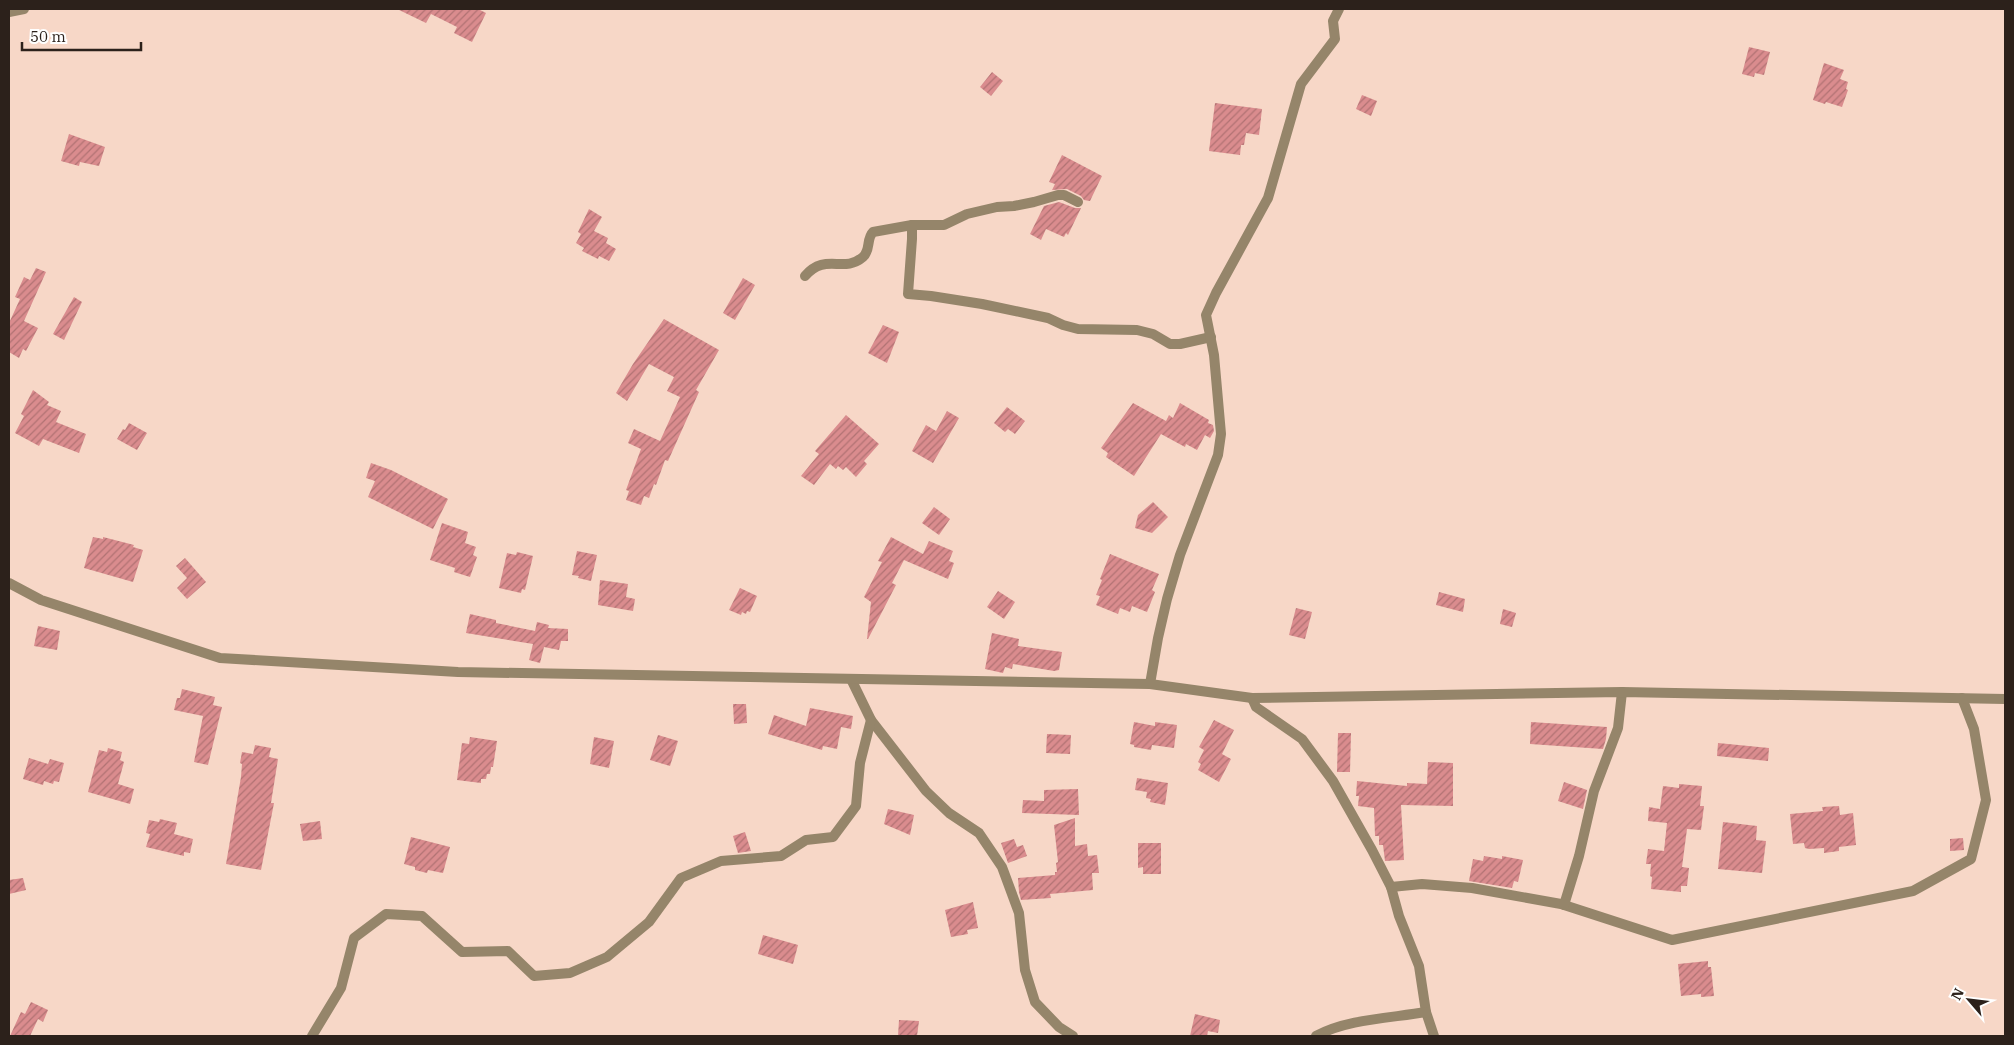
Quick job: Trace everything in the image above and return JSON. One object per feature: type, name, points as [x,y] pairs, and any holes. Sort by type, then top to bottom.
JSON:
[{"type":"street","points":[[9,12],[24,9]]},
{"type":"street","points":[[1150,684],[1167,599],[1180,555],[1218,455],[1221,434],[1206,315],[1268,198],[1301,84],[1335,39],[1333,20],[1339,9]]},
{"type":"street","points":[[805,276],[821,264],[849,264],[863,256],[867,252],[869,238],[873,232],[912,224],[944,225],[967,214],[997,207],[1034,202],[1058,195],[1064,195],[1078,202]]},
{"type":"street","points":[[912,224],[908,294],[982,304],[1048,318],[1078,329],[1136,330],[1153,334],[1170,344],[1180,344],[1210,337]]},
{"type":"street","points":[[9,583],[41,600],[220,658],[458,672],[1150,684],[1252,698],[1622,692],[2005,699]]},
{"type":"street","points":[[851,679],[871,720],[926,791],[949,813],[979,833],[1002,867],[1019,913],[1025,970],[1035,1002],[1059,1027],[1073,1036]]},
{"type":"street","points":[[1564,905],[1579,856],[1594,791],[1618,728],[1622,692]]},
{"type":"street","points":[[1252,698],[1256,707],[1302,739],[1333,781],[1391,887],[1399,916],[1419,966],[1426,1012],[1434,1036]]},
{"type":"street","points":[[1391,887],[1422,884],[1472,888],[1564,905],[1672,940],[1913,891],[1971,859],[1982,817],[1986,800],[1985,791],[1974,729],[1962,698]]},
{"type":"street","points":[[312,1036],[341,988],[354,938],[386,914],[422,916],[462,952],[508,951],[534,976],[570,973],[607,957],[649,922],[681,878],[721,861],[780,856],[806,840],[833,837],[856,806],[860,763],[871,720]]},
{"type":"street","points":[[1316,1036],[1329,1029],[1426,1012]]},
{"type":"building","points":[[397,9],[478,9],[486,13],[472,42],[454,33],[457,27],[431,14],[426,23]]},
{"type":"building","points":[[1749,47],[1770,52],[1764,75],[1755,73],[1754,77],[1742,74]]},
{"type":"building","points":[[1824,63],[1844,70],[1840,79],[1848,82],[1846,89],[1848,90],[1842,107],[1813,100]]},
{"type":"building","points":[[992,72],[1003,81],[991,96],[980,87]]},
{"type":"building","points":[[1362,95],[1377,101],[1371,116],[1356,109]]},
{"type":"building","points":[[1215,103],[1262,109],[1259,135],[1246,133],[1244,145],[1241,145],[1240,155],[1209,151]]},
{"type":"building","points":[[69,134],[105,147],[99,166],[80,162],[79,166],[61,161]]},
{"type":"building","points":[[1062,155],[1102,176],[1090,201],[1084,200],[1081,196],[1067,189],[1052,190],[1055,184],[1049,182]]},
{"type":"building","points":[[1059,202],[1075,208],[1081,208],[1068,235],[1066,233],[1064,237],[1046,229],[1041,240],[1030,234],[1044,206]]},
{"type":"building","points":[[589,209],[602,217],[594,231],[608,238],[606,243],[616,249],[609,261],[599,256],[598,259],[582,251],[584,248],[576,243],[581,234],[578,232]]},
{"type":"building","points":[[36,268],[46,272],[24,321],[38,328],[26,351],[23,349],[19,358],[9,352],[9,323],[20,299],[15,297],[24,277],[30,280]]},
{"type":"building","points":[[743,278],[755,285],[735,320],[723,313]]},
{"type":"building","points":[[74,297],[82,302],[64,340],[53,334]]},
{"type":"building","points":[[664,319],[719,350],[696,390],[699,392],[668,461],[665,460],[656,485],[654,484],[649,498],[644,496],[641,505],[626,500],[629,491],[626,490],[641,449],[628,443],[634,429],[660,441],[680,397],[667,391],[674,377],[649,364],[627,401],[616,393],[633,364]]},
{"type":"building","points":[[883,325],[899,332],[887,363],[868,353]]},
{"type":"building","points":[[33,390],[49,402],[47,405],[61,411],[56,422],[86,434],[79,453],[43,439],[39,446],[15,433],[24,416],[21,414]]},
{"type":"building","points":[[1133,403],[1166,421],[1169,415],[1173,418],[1180,403],[1209,420],[1208,423],[1213,425],[1214,431],[1210,438],[1205,435],[1197,450],[1186,444],[1185,447],[1161,434],[1134,476],[1106,457],[1108,453],[1101,448]]},
{"type":"building","points":[[1007,407],[1025,421],[1015,434],[1008,429],[1005,432],[994,423]]},
{"type":"building","points":[[947,411],[959,418],[933,463],[912,451],[926,425],[936,431]]},
{"type":"building","points":[[846,415],[879,444],[864,461],[867,464],[856,477],[846,467],[843,470],[838,466],[836,469],[830,464],[814,485],[801,476],[819,454],[815,451]]},
{"type":"building","points":[[129,423],[147,433],[137,450],[117,439]]},
{"type":"building","points":[[371,463],[391,470],[448,499],[433,529],[368,497],[375,481],[366,478]]},
{"type":"building","points":[[1153,502],[1168,517],[1152,533],[1135,528],[1138,515]]},
{"type":"building","points":[[934,507],[950,519],[939,535],[922,523]]},
{"type":"building","points":[[442,523],[468,532],[465,543],[476,547],[473,555],[477,557],[470,577],[454,572],[455,568],[430,560]]},
{"type":"building","points":[[93,537],[103,539],[103,537],[134,545],[133,547],[143,550],[133,582],[84,568]]},
{"type":"building","points":[[891,537],[923,554],[929,541],[953,551],[949,561],[954,563],[948,579],[904,560],[892,583],[896,585],[867,639],[871,602],[864,597],[882,562],[878,561]]},
{"type":"building","points":[[577,551],[597,555],[591,581],[572,575]]},
{"type":"building","points":[[517,552],[533,556],[525,590],[522,589],[521,593],[499,588],[507,553],[516,555]]},
{"type":"building","points":[[1110,554],[1159,574],[1152,590],[1155,592],[1147,612],[1132,606],[1130,612],[1120,608],[1118,614],[1096,605],[1100,596],[1096,595],[1102,580],[1100,579]]},
{"type":"building","points":[[185,558],[206,582],[187,599],[177,588],[187,578],[176,566]]},
{"type":"building","points":[[600,580],[628,584],[626,597],[635,599],[633,611],[598,605]]},
{"type":"building","points":[[740,588],[757,596],[750,612],[747,611],[746,614],[742,612],[741,615],[729,610]]},
{"type":"building","points":[[998,591],[1015,602],[1004,619],[987,607]]},
{"type":"building","points":[[1439,592],[1465,599],[1463,612],[1436,605]]},
{"type":"building","points":[[1296,608],[1312,612],[1305,639],[1289,635]]},
{"type":"building","points":[[1503,609],[1516,613],[1512,627],[1500,624]]},
{"type":"building","points":[[470,614],[496,620],[496,623],[535,631],[537,622],[549,625],[548,628],[568,629],[568,641],[561,641],[559,650],[544,647],[540,663],[529,660],[533,644],[466,633]]},
{"type":"building","points":[[38,626],[60,631],[57,650],[34,646]]},
{"type":"building","points":[[992,633],[1019,639],[1018,646],[1062,652],[1059,670],[1054,671],[1013,664],[1012,669],[1005,667],[1003,673],[985,669]]},
{"type":"building","points":[[182,689],[215,697],[213,705],[222,707],[208,765],[194,762],[203,716],[174,710]]},
{"type":"building","points":[[733,704],[746,704],[747,723],[734,724]]},
{"type":"building","points":[[810,708],[853,716],[851,729],[841,727],[837,749],[823,746],[822,750],[768,734],[774,715],[806,726]]},
{"type":"building","points":[[1214,720],[1234,730],[1222,754],[1231,759],[1219,782],[1198,770],[1201,764],[1198,762],[1204,750],[1199,747]]},
{"type":"building","points":[[1134,722],[1155,726],[1155,722],[1177,725],[1174,748],[1152,745],[1151,750],[1134,747],[1134,745],[1130,744]]},
{"type":"building","points":[[1531,722],[1607,727],[1606,739],[1603,749],[1530,744]]},
{"type":"building","points":[[1338,733],[1351,733],[1350,772],[1337,772]]},
{"type":"building","points":[[1047,734],[1071,735],[1070,754],[1046,753]]},
{"type":"building","points":[[658,735],[678,741],[670,766],[650,760]]},
{"type":"building","points":[[470,737],[497,741],[493,767],[491,767],[490,774],[487,774],[486,779],[481,779],[481,783],[457,780],[462,743],[469,744]]},
{"type":"building","points":[[594,737],[614,741],[609,768],[590,764]]},
{"type":"building","points":[[1718,743],[1769,748],[1768,761],[1717,756]]},
{"type":"building","points":[[255,745],[271,748],[269,757],[278,759],[271,803],[274,803],[261,870],[226,864],[241,777],[242,764],[240,763],[242,752],[253,754]]},
{"type":"building","points":[[108,748],[122,752],[120,760],[124,762],[118,784],[134,789],[130,804],[88,792],[99,750],[107,752]]},
{"type":"building","points":[[29,758],[48,764],[50,759],[64,763],[59,782],[54,781],[53,784],[44,781],[43,785],[23,779]]},
{"type":"building","points":[[1428,762],[1453,763],[1453,806],[1401,805],[1404,860],[1385,861],[1383,845],[1379,845],[1379,836],[1375,836],[1374,808],[1358,806],[1359,796],[1356,796],[1357,781],[1407,786],[1407,783],[1427,784]]},
{"type":"building","points":[[1137,778],[1168,783],[1165,805],[1150,802],[1151,799],[1146,798],[1147,792],[1135,790]]},
{"type":"building","points":[[1564,782],[1587,790],[1583,809],[1558,801]]},
{"type":"building","points":[[1679,784],[1702,786],[1700,806],[1704,806],[1701,830],[1687,829],[1682,867],[1689,868],[1687,886],[1681,886],[1681,892],[1651,889],[1651,864],[1646,864],[1648,849],[1664,851],[1667,823],[1648,821],[1649,807],[1660,809],[1663,786],[1679,788]]},
{"type":"building","points":[[1078,789],[1079,815],[1022,813],[1023,800],[1044,801],[1044,790]]},
{"type":"building","points":[[1839,806],[1840,815],[1853,813],[1856,845],[1839,847],[1839,851],[1824,853],[1824,848],[1809,849],[1805,848],[1804,843],[1793,844],[1790,814],[1823,811],[1822,807]]},
{"type":"building","points":[[888,809],[914,815],[910,835],[884,824]]},
{"type":"building","points":[[1075,818],[1075,846],[1087,844],[1088,856],[1097,855],[1099,873],[1092,873],[1093,890],[1050,894],[1051,898],[1021,900],[1018,878],[1055,875],[1055,872],[1057,872],[1056,863],[1058,862],[1054,825]]},
{"type":"building","points":[[160,819],[177,823],[174,834],[193,839],[190,853],[184,852],[184,856],[146,847],[150,834],[146,833],[149,820],[159,822]]},
{"type":"building","points":[[320,821],[322,839],[303,841],[300,824]]},
{"type":"building","points":[[1723,822],[1757,826],[1756,840],[1766,841],[1762,873],[1718,869]]},
{"type":"building","points":[[745,832],[751,851],[738,853],[733,836]]},
{"type":"building","points":[[411,837],[450,847],[443,873],[428,870],[427,873],[415,870],[415,867],[404,864]]},
{"type":"building","points":[[1963,838],[1964,850],[1950,851],[1950,839]]},
{"type":"building","points":[[1014,839],[1017,847],[1023,845],[1027,856],[1008,863],[1001,843]]},
{"type":"building","points":[[1138,843],[1161,843],[1161,874],[1143,874],[1143,867],[1138,868]]},
{"type":"building","points":[[1484,856],[1502,859],[1502,856],[1523,860],[1518,882],[1514,881],[1512,888],[1469,881],[1473,859],[1483,861]]},
{"type":"building","points":[[23,878],[26,890],[9,894],[9,880]]},
{"type":"building","points":[[973,902],[978,928],[967,930],[968,934],[951,937],[945,910]]},
{"type":"building","points":[[763,935],[798,945],[793,964],[758,954]]},
{"type":"building","points":[[1708,961],[1708,967],[1711,967],[1714,996],[1701,997],[1701,994],[1681,996],[1678,964]]},
{"type":"building","points":[[31,1002],[48,1010],[43,1022],[38,1019],[30,1036],[10,1036],[21,1012],[25,1014]]},
{"type":"building","points":[[1195,1014],[1220,1020],[1218,1033],[1208,1031],[1207,1036],[1190,1036]]},
{"type":"building","points":[[899,1020],[919,1021],[917,1036],[898,1036]]}]
